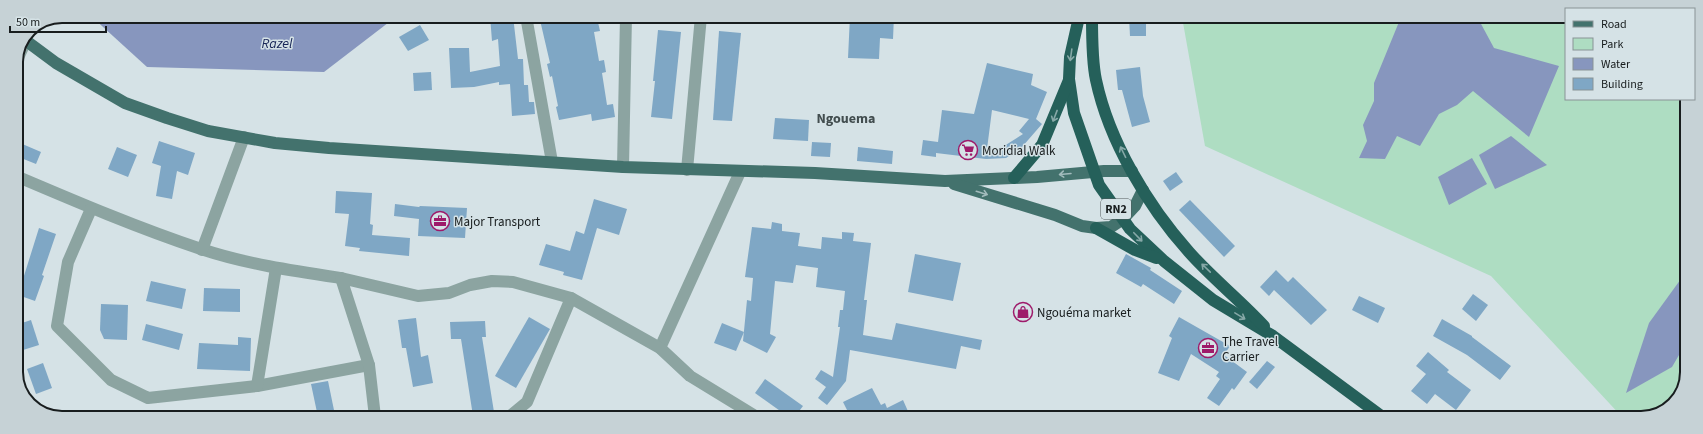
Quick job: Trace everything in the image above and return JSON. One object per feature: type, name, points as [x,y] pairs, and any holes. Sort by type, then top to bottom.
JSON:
[{"type":"highway","name":"RN2","points":[[1078,23],[1070,57],[1069,79],[1074,112],[1099,185],[1123,219],[1140,239],[1164,261],[1213,300],[1273,336],[1375,411]]},
{"type":"highway","name":"RN2","points":[[1092,23],[1095,79],[1106,118],[1132,171],[1160,216],[1189,252],[1253,313],[1273,336]]},
{"type":"highway","points":[[1014,178],[1042,145],[1069,79]]},
{"type":"highway","points":[[1096,228],[1135,250],[1164,261]]},
{"type":"main road","points":[[28,43],[56,63],[125,103],[208,131],[275,143],[328,148],[623,167],[740,172],[815,173],[945,181],[1132,171]]},
{"type":"main road","points":[[945,181],[1055,215],[1082,226],[1096,228],[1111,227],[1123,219],[1135,206],[1143,190]]},
{"type":"street","points":[[527,23],[552,162]]},
{"type":"street","points":[[623,167],[626,23]]},
{"type":"street","points":[[687,170],[700,23]]},
{"type":"street","points":[[202,250],[244,138]]},
{"type":"street","points":[[660,348],[740,172]]},
{"type":"street","points":[[23,179],[91,208],[202,250],[276,268],[341,278],[418,296],[449,293],[470,285],[492,281],[513,282],[571,298],[660,348],[690,376],[746,411]]},
{"type":"street","points":[[91,208],[68,262],[57,326],[111,380],[148,398],[257,386],[369,365]]},
{"type":"street","points":[[257,386],[276,268]]},
{"type":"street","points":[[341,278],[369,365],[374,411]]},
{"type":"street","points":[[516,411],[526,402],[571,298]]},
{"type":"green space","points":[[1183,23],[1565,23],[1565,100],[1680,100],[1680,372],[1677,387],[1665,403],[1654,409],[1641,411],[1616,411],[1491,276],[1205,146]]},
{"type":"water","name":"Razel","points":[[99,23],[388,23],[324,72],[147,67]]},
{"type":"water","points":[[1399,23],[1481,23],[1494,48],[1559,66],[1529,137],[1473,91],[1457,105],[1439,114],[1420,146],[1397,136],[1385,159],[1359,158],[1367,141],[1363,125],[1374,101],[1374,83]]},
{"type":"water","points":[[1511,136],[1547,165],[1495,189],[1479,155]]},
{"type":"water","points":[[1472,158],[1487,184],[1449,205],[1438,177]]},
{"type":"water","points":[[1680,280],[1680,353],[1672,367],[1626,393],[1649,323]]},
{"type":"building","points":[[491,23],[514,23],[518,59],[523,59],[524,85],[528,85],[529,102],[534,102],[535,114],[512,116],[510,84],[499,85],[499,82],[474,87],[451,88],[449,48],[469,48],[470,72],[500,66],[498,39],[492,41]]},
{"type":"building","points":[[541,23],[598,23],[600,31],[594,32],[599,61],[604,60],[606,72],[602,73],[607,105],[613,104],[615,117],[592,121],[591,114],[559,120],[556,107],[558,106],[552,76],[550,77],[547,64],[550,63]]},
{"type":"building","points":[[850,23],[894,23],[893,39],[880,38],[879,59],[848,58]]},
{"type":"building","points":[[1129,23],[1146,23],[1146,36],[1130,36]]},
{"type":"building","points":[[420,25],[429,40],[408,51],[399,37]]},
{"type":"building","points":[[658,30],[681,32],[672,119],[651,117]]},
{"type":"building","points":[[719,31],[741,33],[732,121],[713,120]]},
{"type":"building","points":[[987,63],[1033,74],[1031,85],[1047,92],[1036,119],[1042,124],[1022,147],[1006,158],[986,159],[936,153],[936,157],[921,155],[923,140],[938,142],[942,110],[974,114]],"holes":[[[992,110],[1029,119],[1019,131],[1023,134],[1001,148],[987,149]]]},
{"type":"building","points":[[1140,67],[1143,96],[1150,122],[1132,127],[1122,90],[1118,90],[1116,70]]},
{"type":"building","points":[[431,72],[432,90],[414,91],[413,73]]},
{"type":"building","points":[[775,118],[809,120],[808,141],[773,139]]},
{"type":"building","points":[[159,141],[195,153],[188,175],[177,171],[172,199],[156,196],[161,166],[152,163]]},
{"type":"building","points":[[812,142],[831,143],[830,157],[811,156]]},
{"type":"building","points":[[23,144],[41,152],[36,164],[23,159]]},
{"type":"building","points":[[117,147],[137,155],[128,177],[108,169]]},
{"type":"building","points":[[858,147],[893,151],[892,164],[857,161]]},
{"type":"building","points":[[1176,172],[1183,182],[1170,191],[1163,181]]},
{"type":"building","points":[[336,191],[372,193],[370,224],[373,225],[372,235],[410,238],[409,256],[359,251],[360,248],[345,246],[349,214],[335,213]]},
{"type":"building","points":[[594,199],[627,209],[619,235],[597,228],[582,280],[563,275],[564,272],[539,265],[546,244],[570,251],[576,231],[584,234]]},
{"type":"building","points":[[1190,200],[1235,246],[1224,257],[1179,210]]},
{"type":"building","points":[[395,204],[419,207],[467,208],[465,238],[418,236],[419,219],[394,216]]},
{"type":"building","points":[[772,222],[782,224],[782,231],[800,233],[798,246],[821,249],[822,237],[842,239],[842,232],[854,233],[853,241],[871,243],[864,300],[867,300],[863,335],[892,340],[896,323],[982,340],[980,350],[961,346],[956,369],[850,350],[846,381],[827,405],[818,398],[826,387],[815,379],[821,370],[833,377],[840,327],[838,327],[840,310],[843,310],[845,291],[816,287],[818,268],[796,265],[793,283],[775,281],[770,334],[776,337],[767,353],[743,341],[747,300],[751,301],[753,278],[745,277],[752,227],[771,229]]},
{"type":"building","points":[[39,228],[56,234],[35,301],[23,297],[23,279]]},
{"type":"building","points":[[915,254],[961,263],[953,301],[908,292]]},
{"type":"building","points":[[1126,254],[1151,268],[1150,270],[1182,291],[1174,304],[1143,284],[1141,287],[1116,273]]},
{"type":"building","points":[[1276,270],[1288,282],[1293,277],[1327,310],[1311,325],[1274,290],[1269,296],[1260,287]]},
{"type":"building","points":[[151,281],[186,289],[182,309],[146,301]]},
{"type":"building","points":[[204,288],[240,289],[240,312],[203,311]]},
{"type":"building","points":[[1473,294],[1488,305],[1476,321],[1462,309]]},
{"type":"building","points":[[1359,296],[1385,308],[1378,323],[1352,310]]},
{"type":"building","points":[[101,304],[128,305],[127,340],[104,339],[100,330]]},
{"type":"building","points":[[529,317],[550,329],[516,388],[495,376]]},
{"type":"building","points":[[1179,317],[1230,346],[1224,355],[1247,372],[1234,390],[1232,388],[1219,406],[1207,398],[1220,379],[1216,376],[1219,372],[1191,354],[1179,381],[1158,373],[1172,338],[1169,336]]},
{"type":"building","points":[[416,318],[421,357],[428,355],[433,383],[413,387],[406,348],[402,348],[398,320]]},
{"type":"building","points":[[1442,319],[1472,336],[1511,366],[1500,380],[1467,355],[1433,336]]},
{"type":"building","points":[[31,320],[39,345],[23,350],[23,323]]},
{"type":"building","points":[[485,321],[486,337],[482,337],[494,411],[472,411],[461,339],[451,339],[450,322]]},
{"type":"building","points":[[722,323],[744,332],[736,351],[714,343]]},
{"type":"building","points":[[146,324],[183,334],[179,350],[142,340]]},
{"type":"building","points":[[238,337],[251,338],[250,371],[197,369],[199,343],[238,345]]},
{"type":"building","points":[[1428,352],[1449,370],[1447,372],[1471,390],[1456,410],[1435,394],[1427,404],[1411,391],[1426,374],[1416,366]]},
{"type":"building","points":[[1267,361],[1275,367],[1257,389],[1249,382]]},
{"type":"building","points":[[43,363],[52,388],[36,394],[27,369]]},
{"type":"building","points":[[765,379],[803,406],[799,411],[780,411],[755,393]]},
{"type":"building","points":[[328,381],[334,411],[317,411],[311,384]]},
{"type":"building","points":[[872,388],[881,405],[885,403],[887,408],[903,400],[908,411],[848,411],[843,402]]},
{"type":"place","name":"Moridial Walk","points":[[968,150]]},
{"type":"place","name":"Major Transport","points":[[440,221]]},
{"type":"place","name":"Ngouéma market","points":[[1023,312]]},
{"type":"place","name":"The Travel Carrier","points":[[1208,348]]},
{"type":"district","name":"Ngouema","points":[[846,118]]}]
